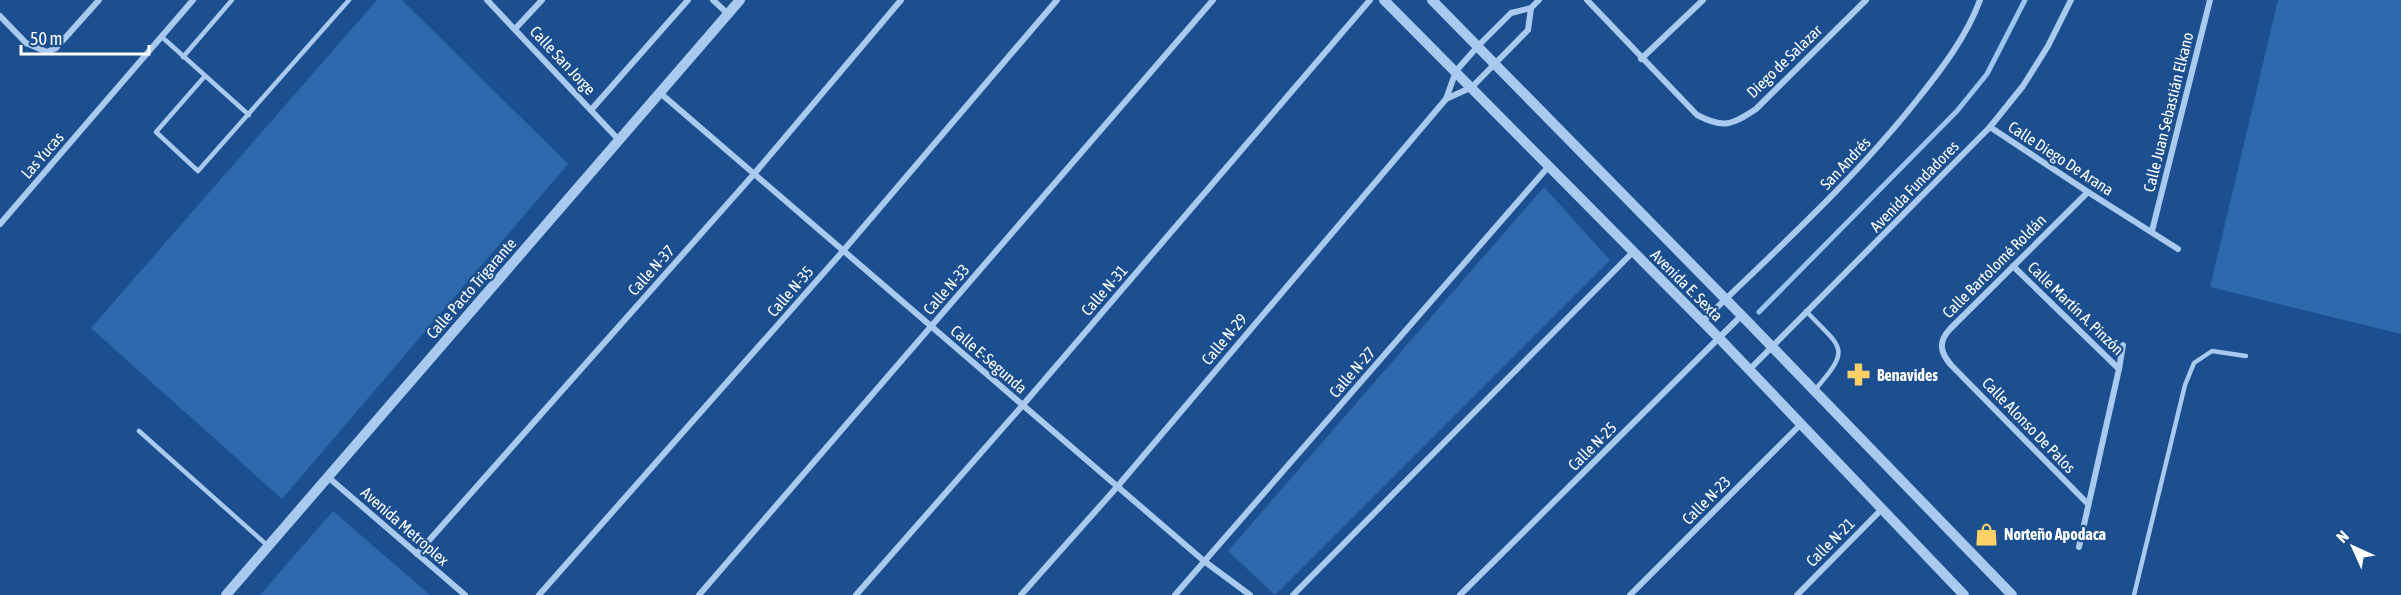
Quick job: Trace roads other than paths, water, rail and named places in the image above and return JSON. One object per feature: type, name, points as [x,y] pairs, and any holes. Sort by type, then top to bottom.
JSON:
[{"type":"street","points":[[0,16],[32,46],[47,52],[56,48],[99,0]]},
{"type":"street","name":"Las Yucas","points":[[0,224],[193,0]]},
{"type":"street","name":"Calle San Jorge","points":[[487,0],[618,139]]},
{"type":"street","points":[[516,29],[542,0]]},
{"type":"street","points":[[591,110],[688,0]]},
{"type":"street","points":[[713,0],[728,14]]},
{"type":"street","name":"Calle Pacto Trigarante","points":[[226,595],[740,0]]},
{"type":"street","name":"Calle N-37","points":[[417,554],[754,174],[901,0]]},
{"type":"street","name":"Calle N-35","points":[[539,595],[843,251],[1057,0]]},
{"type":"street","name":"Calle N-33","points":[[699,595],[1214,0]]},
{"type":"street","name":"Calle N-31","points":[[856,595],[1022,406],[1370,0]]},
{"type":"street","name":"Avenida E. Sexta","points":[[1384,0],[1719,338],[1964,595]]},
{"type":"street","name":"Avenida E. Sexta","points":[[1432,0],[1742,315],[2012,595]]},
{"type":"street","points":[[1472,87],[1528,30],[1531,9],[1539,0]]},
{"type":"street","points":[[1587,0],[1641,59],[1703,0]]},
{"type":"street","name":"Diego de Salazar","points":[[1641,59],[1691,110],[1712,123],[1725,125],[1739,120],[1756,109],[1866,0]]},
{"type":"street","name":"San Andrés","points":[[1702,322],[1835,194],[1882,144],[1944,65],[1980,0]]},
{"type":"street","name":"Avenida Fundadores","points":[[1749,370],[1990,127],[2023,86],[2048,46],[2071,0]]},
{"type":"street","name":"Calle Juan Sebastián Elkano","points":[[2152,231],[2210,0]]},
{"type":"street","points":[[1456,71],[1511,13],[1531,9]]},
{"type":"street","name":"Calle N-29","points":[[1021,595],[1117,487],[1446,99],[1456,71]]},
{"type":"street","name":"Calle N-29","points":[[1446,99],[1472,87]]},
{"type":"street","name":"Calle E-Segunda","points":[[659,92],[1117,487],[1204,561],[1250,595]]},
{"type":"street","name":"Calle Diego De Arana","points":[[1990,127],[2178,249]]},
{"type":"street","name":"Calle N-27","points":[[1175,595],[1549,166]]},
{"type":"street","name":"Calle Bartolomé Roldán","points":[[1951,365],[1943,355],[1942,338],[2088,192]]},
{"type":"street","points":[[1293,595],[1633,252]]},
{"type":"street","name":"Calle Martín A. Pinzón","points":[[2013,266],[2119,369]]},
{"type":"street","name":"Calle N-25","points":[[1460,595],[1742,315]]},
{"type":"street","points":[[2079,547],[2119,369],[2122,345]]},
{"type":"street","name":"Calle Alonso De Palos","points":[[1951,365],[2088,504]]},
{"type":"street","name":"Calle N-23","points":[[1630,595],[1801,424]]},
{"type":"street","name":"Avenida Metroplex","points":[[328,477],[465,595]]},
{"type":"street","name":"Calle N-21","points":[[1797,595],[1882,509]]},
{"type":"lane","points":[[183,57],[232,0]]},
{"type":"lane","points":[[205,76],[156,132],[198,171],[349,0]]},
{"type":"lane","points":[[162,36],[249,115]]},
{"type":"lane","points":[[1806,311],[1839,349],[1839,358],[1833,369],[1814,391]]},
{"type":"lane","points":[[2134,595],[2185,385],[2194,363],[2212,351],[2246,356]]},
{"type":"lane","points":[[139,432],[268,546]]},
{"type":"waterway","points":[[1759,312],[1957,111],[1987,74],[2025,0]]},
{"type":"place","name":"Benavides","points":[[1859,375]]},
{"type":"place","name":"Norteño Apodaca","points":[[1986,534]]}]
